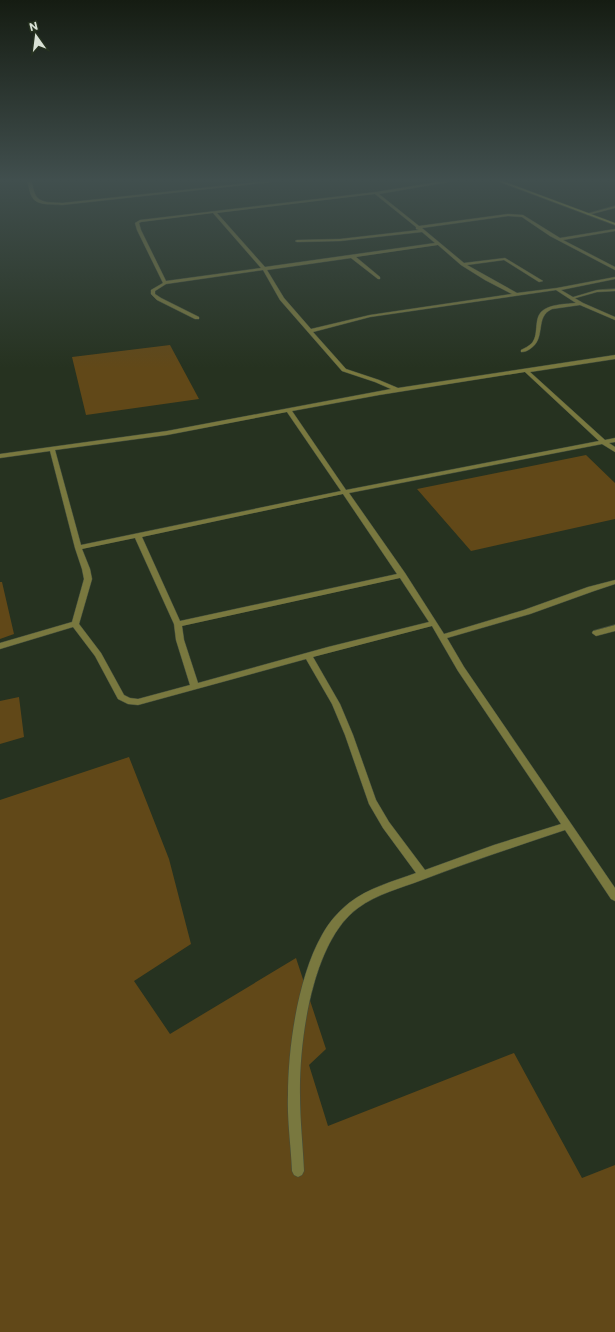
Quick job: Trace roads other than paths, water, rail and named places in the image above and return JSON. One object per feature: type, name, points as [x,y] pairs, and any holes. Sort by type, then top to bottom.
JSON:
[{"type":"street","points":[[145,243],[165,283]]},
{"type":"street","points":[[242,243],[264,269],[282,299],[344,370],[377,381],[397,390]]},
{"type":"street","points":[[568,243],[615,269]]},
{"type":"street","points":[[197,318],[159,299],[153,294],[154,290],[165,283],[439,244],[463,264],[491,282],[517,295]]},
{"type":"street","points":[[352,256],[378,278]]},
{"type":"street","points":[[463,264],[505,259],[541,281]]},
{"type":"street","points":[[310,331],[370,316],[556,289],[615,278]]},
{"type":"street","points":[[556,289],[581,304],[615,319]]},
{"type":"street","points":[[523,351],[535,342],[539,330],[539,320],[543,312],[547,309],[555,307],[581,304]]},
{"type":"street","points":[[0,456],[167,433],[397,390],[615,357]]},
{"type":"street","points":[[525,370],[603,442],[615,450]]},
{"type":"street","points":[[288,410],[402,574],[434,623],[460,670],[615,896]]},
{"type":"street","points":[[78,548],[344,492],[615,440]]},
{"type":"street","points":[[52,449],[78,548],[88,579],[75,624]]},
{"type":"street","points":[[138,536],[178,624],[180,640],[195,687]]},
{"type":"street","points":[[178,624],[402,574]]},
{"type":"street","points":[[442,638],[527,612],[615,582]]},
{"type":"street","points":[[75,624],[98,655],[121,697],[128,701],[138,702],[434,623]]},
{"type":"street","points":[[0,646],[75,624]]},
{"type":"street","points":[[596,633],[615,628]]},
{"type":"street","points":[[308,656],[336,704],[347,728],[372,801],[386,825],[423,875]]},
{"type":"street","points":[[298,1171],[294,1084],[302,1010],[310,977],[321,944],[334,923],[353,905],[380,891],[478,854],[566,826]]},
{"type":"lane","points":[[572,298],[602,290],[615,290]]}]
